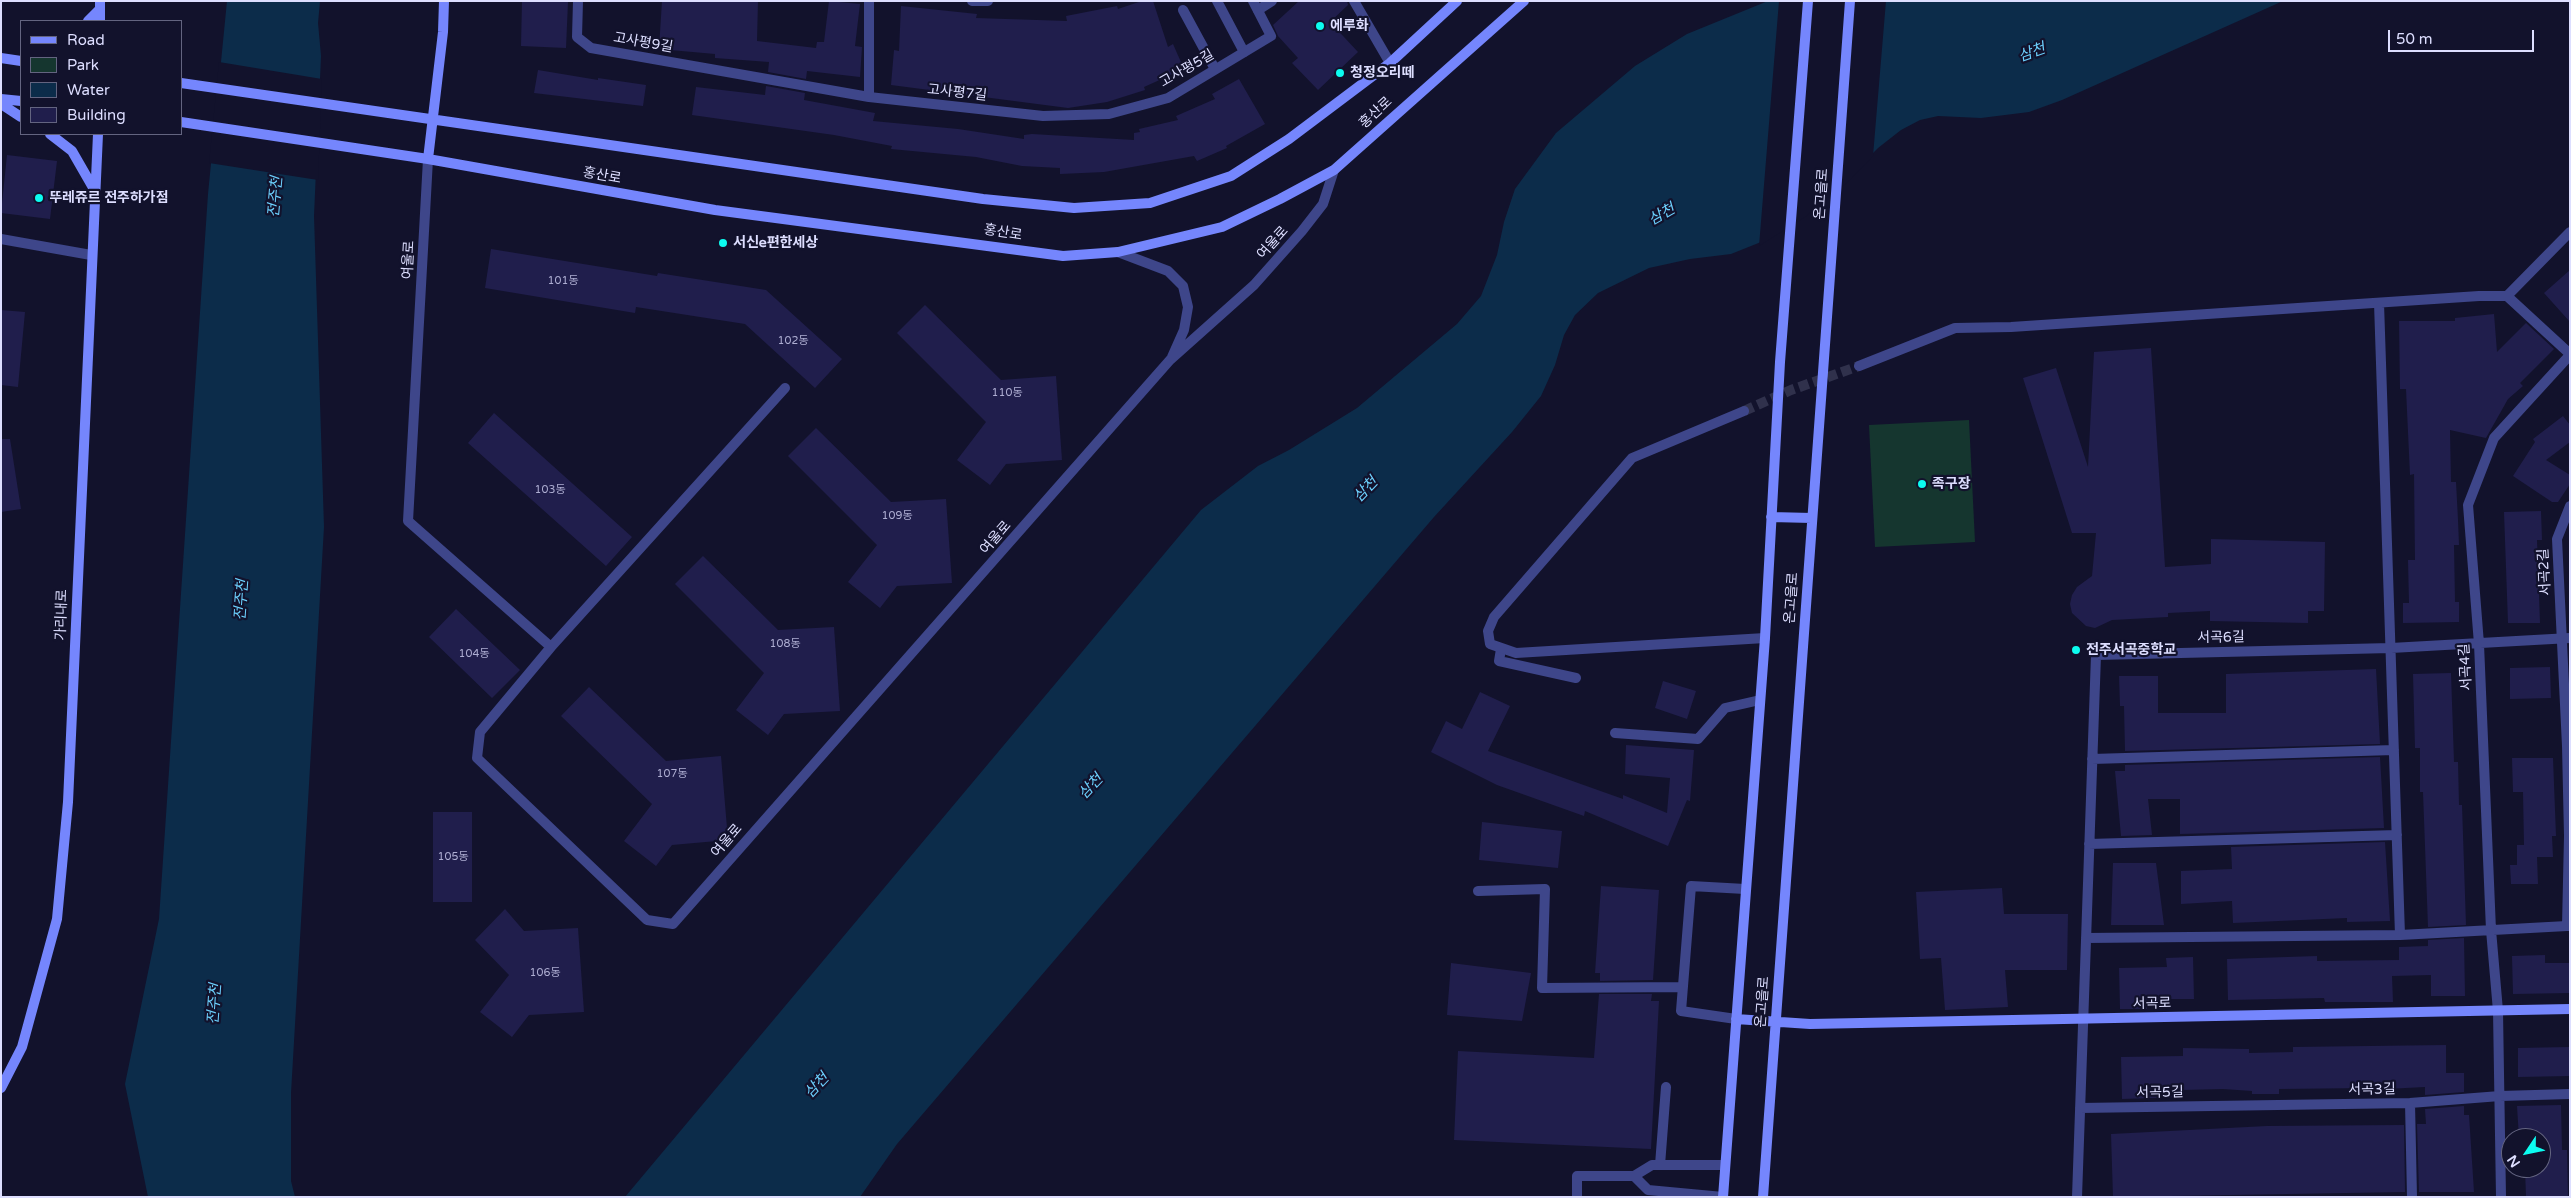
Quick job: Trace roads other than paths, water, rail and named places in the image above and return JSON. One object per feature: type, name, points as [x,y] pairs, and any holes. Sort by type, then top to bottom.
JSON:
[{"type":"street","name":"여울로","points":[[444,1],[434,121],[428,159],[408,521],[551,648],[480,732],[477,758],[646,920],[672,924],[1170,360],[1254,285],[1302,231],[1323,204],[1334,170]]},
{"type":"street","name":"고사평9길","points":[[578,1],[577,37],[591,48],[742,74]]},
{"type":"street","points":[[868,97],[869,1]]},
{"type":"street","points":[[972,1],[988,1]]},
{"type":"street","points":[[1217,1],[1244,52]]},
{"type":"street","points":[[1256,6],[1272,1]]},
{"type":"street","points":[[1354,1],[1390,63]]},
{"type":"street","points":[[182,83],[984,199],[1074,208],[1150,203],[1231,176],[1289,140],[1390,63],[1457,1]]},
{"type":"street","name":"홍산로","points":[[182,122],[404,155],[715,210],[1063,256],[1118,252],[1222,227],[1334,170],[1524,1]]},
{"type":"street","name":"온고을로","points":[[1723,1197],[1765,638],[1780,362],[1808,1]]},
{"type":"street","name":"온고을로","points":[[1763,1197],[1850,1]]},
{"type":"street","points":[[89,20],[100,5]]},
{"type":"street","points":[[100,5],[100,20]]},
{"type":"street","name":"고사평5길","points":[[1043,116],[1109,114],[1168,98],[1271,36],[1256,6]]},
{"type":"street","points":[[1183,10],[1215,69]]},
{"type":"street","points":[[1,58],[20,61]]},
{"type":"street","name":"고사평7길","points":[[742,74],[868,97],[1043,116]]},
{"type":"street","points":[[1,99],[20,101]]},
{"type":"street","points":[[1,104],[20,116]]},
{"type":"street","points":[[51,135],[72,151],[95,191]]},
{"type":"street","name":"가리내로","points":[[1,1088],[22,1047],[57,919],[68,802],[98,135]]},
{"type":"street","points":[[1859,366],[1955,328],[2011,327],[2479,296],[2507,296],[2570,232]]},
{"type":"street","points":[[1,239],[92,254]]},
{"type":"street","points":[[1118,252],[1168,271],[1183,286],[1188,307],[1184,330],[1170,360]]},
{"type":"street","name":"서곡4길","points":[[2498,1011],[2491,930],[2479,644],[2468,505],[2494,438],[2570,355],[2507,296]]},
{"type":"street","points":[[2379,304],[2400,935]]},
{"type":"street","points":[[551,648],[785,388]]},
{"type":"street","points":[[1744,411],[1632,458],[1494,617],[1488,631],[1490,644],[1516,653],[1765,638]]},
{"type":"street","name":"서곡2길","points":[[2491,930],[2568,926],[2569,836],[2566,638],[2557,539],[2570,506]]},
{"type":"street","points":[[1772,517],[1812,518]]},
{"type":"street","points":[[2479,644],[2566,638]]},
{"type":"street","name":"서곡6길","points":[[2082,1019],[2096,655],[2479,644]]},
{"type":"street","points":[[1501,649],[1499,661],[1576,678]]},
{"type":"street","points":[[1615,733],[1698,739],[1725,708],[1760,700]]},
{"type":"street","points":[[2092,759],[2394,750]]},
{"type":"street","points":[[2089,844],[2397,835]]},
{"type":"street","points":[[1736,1019],[1681,1011],[1691,886],[1746,889]]},
{"type":"street","points":[[1478,891],[1545,889],[1542,988],[1683,987]]},
{"type":"street","points":[[2086,938],[2400,935],[2491,930]]},
{"type":"street","name":"서곡로","points":[[1736,1019],[1810,1024],[2570,1008]]},
{"type":"street","points":[[2498,1011],[2501,1197]]},
{"type":"street","points":[[2077,1197],[2082,1019]]},
{"type":"street","points":[[1660,1165],[1666,1087]]},
{"type":"street","points":[[2410,1103],[2500,1096],[2570,1094]]},
{"type":"street","name":"서곡3길","points":[[2241,1105],[2410,1103],[2412,1197]]},
{"type":"street","name":"서곡5길","points":[[2080,1108],[2241,1105]]},
{"type":"street","points":[[1577,1197],[1578,1176],[1634,1176],[1652,1165],[1725,1165]]},
{"type":"street","points":[[1634,1176],[1648,1190],[1723,1197]]},
{"type":"water","name":"전주천","points":[[227,1],[320,1],[318,23],[321,56],[314,216],[324,527],[291,1093],[291,1181],[295,1197],[148,1197],[125,1084],[159,919],[208,194]]},
{"type":"water","name":"삼천","points":[[1768,1],[2283,1],[2062,100],[2029,112],[1981,118],[1938,116],[1920,120],[1901,130],[1878,148],[1848,178],[1761,242],[1731,254],[1690,259],[1649,268],[1598,293],[1575,315],[1564,335],[1555,365],[1541,396],[1512,432],[1434,517],[897,1144],[860,1197],[625,1197],[1201,510],[1258,466],[1289,450],[1357,408],[1457,324],[1481,296],[1497,255],[1504,222],[1515,189],[1556,133],[1635,66],[1687,34]]},
{"type":"tunnel","points":[[1744,411],[1791,390],[1859,366]]},
{"type":"place","name":"에루화","points":[[1320,26]]},
{"type":"place","name":"청정오리떼","points":[[1340,73]]},
{"type":"place","name":"뚜레쥬르 전주하가점","points":[[39,198]]},
{"type":"place","name":"서신e편한세상","points":[[723,243]]},
{"type":"place","name":"족구장","points":[[1922,484]]},
{"type":"place","name":"전주서곡중학교","points":[[2076,650]]}]
